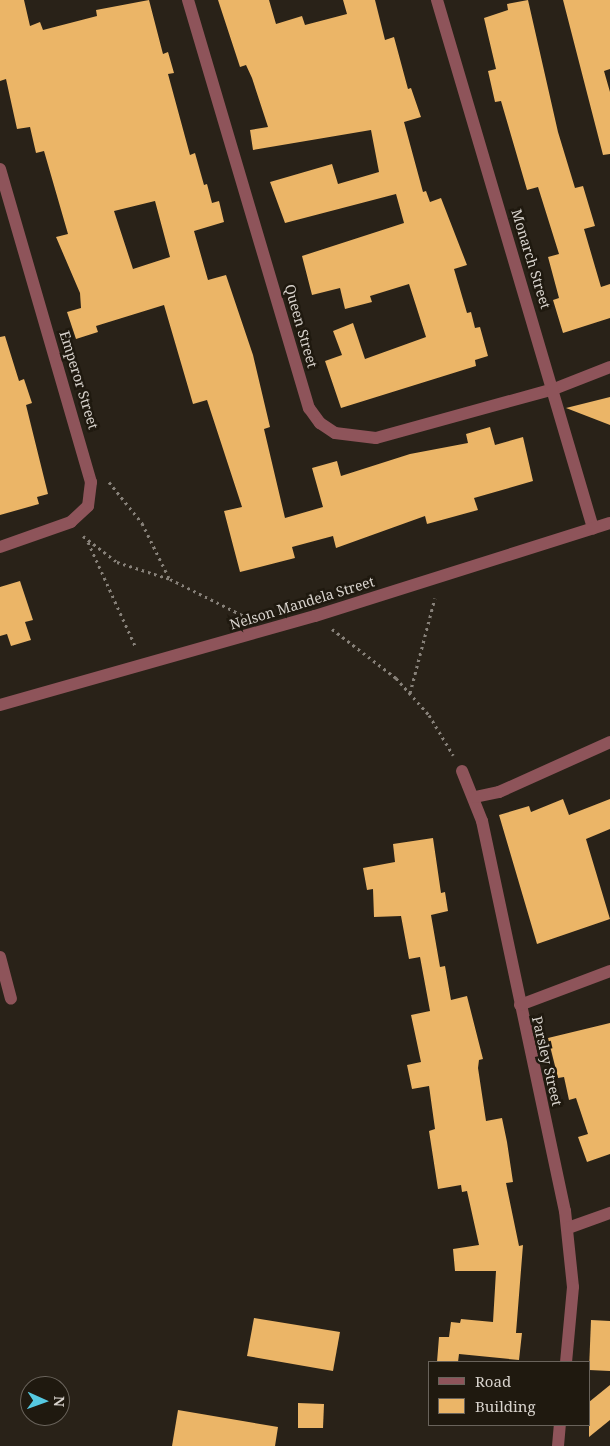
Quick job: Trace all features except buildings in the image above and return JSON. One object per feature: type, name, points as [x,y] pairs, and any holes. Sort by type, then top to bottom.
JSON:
[{"type":"street","name":"Queen Street","points":[[188,0],[309,408],[320,423],[335,433],[376,438],[554,389],[610,368]]},
{"type":"street","name":"Monarch Street","points":[[437,0],[594,528]]},
{"type":"street","name":"Emperor Street","points":[[0,169],[86,455],[91,482],[88,506],[71,522],[0,547]]},
{"type":"street","name":"Nelson Mandela Street","points":[[0,705],[315,616],[610,523]]},
{"type":"street","points":[[475,797],[499,792],[610,742]]},
{"type":"street","name":"Parsley Street","points":[[462,771],[475,797],[568,1228],[574,1287],[566,1361]]},
{"type":"street","points":[[0,957],[11,999]]},
{"type":"street","points":[[520,1005],[610,971]]},
{"type":"street","points":[[568,1228],[610,1213]]},
{"type":"street","points":[[558,1446],[560,1426]]},
{"type":"path","points":[[86,455],[142,523],[170,579]]},
{"type":"path","points":[[71,522],[88,541],[118,562],[170,579],[270,628]]},
{"type":"path","points":[[88,541],[144,664]]},
{"type":"path","points":[[409,694],[440,576]]},
{"type":"path","points":[[315,616],[396,678],[428,715],[462,771]]}]
